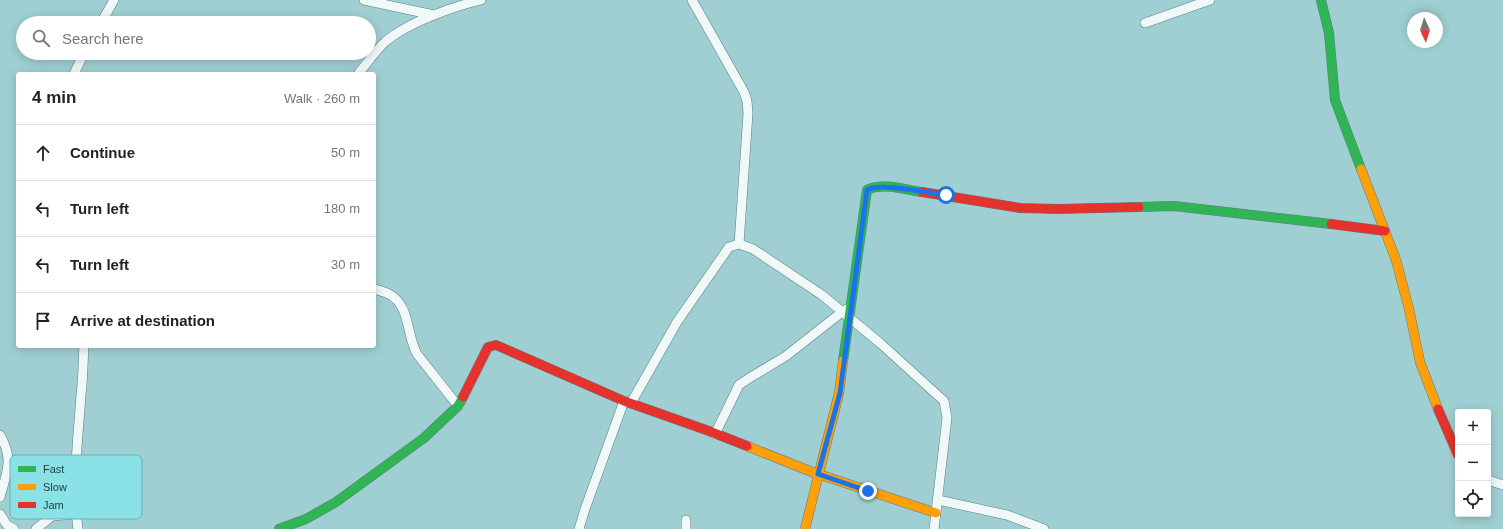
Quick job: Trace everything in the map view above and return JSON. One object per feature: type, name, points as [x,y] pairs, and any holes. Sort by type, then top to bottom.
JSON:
[{"type":"street","points":[[105,16],[114,0]]},
{"type":"street","points":[[364,0],[434,15]]},
{"type":"street","points":[[376,53],[385,42],[396,34],[434,15],[481,0]]},
{"type":"street","points":[[692,0],[740,85],[747,101],[748,113],[739,244]]},
{"type":"street","points":[[1145,23],[1210,0]]},
{"type":"street","points":[[1321,0],[1328,33],[1335,100],[1400,274],[1420,362],[1455,448]]},
{"type":"street","points":[[75,72],[81,60]]},
{"type":"street","points":[[360,72],[370,60]]},
{"type":"street","points":[[805,529],[840,393],[867,190],[871,188],[886,187],[1020,208],[1058,209],[1174,206],[1252,214],[1385,231]]},
{"type":"street","points":[[579,529],[585,509],[628,402],[677,322],[729,248],[739,244],[752,249],[822,295],[944,401],[947,418],[934,529]]},
{"type":"street","points":[[376,289],[396,299],[402,307],[406,316],[412,346],[458,406]]},
{"type":"street","points":[[715,434],[739,385],[786,356],[842,312],[852,307]]},
{"type":"street","points":[[279,529],[306,519],[336,502],[424,438],[458,406],[488,347],[492,345],[501,346],[628,402],[818,474],[936,513]]},
{"type":"street","points":[[76,455],[84,348]]},
{"type":"street","points":[[0,435],[6,447],[8,467],[0,497]]},
{"type":"street","points":[[1491,481],[1503,485]]},
{"type":"street","points":[[938,500],[1007,514],[1044,529]]},
{"type":"street","points":[[0,514],[7,525],[14,529]]},
{"type":"street","points":[[36,529],[48,519]]},
{"type":"street","points":[[77,519],[78,529]]},
{"type":"traffic: fast","points":[[1321,0],[1329,33],[1335,100],[1361,169]]},
{"type":"traffic: fast","points":[[843,361],[867,190],[887,187],[922,192]]},
{"type":"traffic: fast","points":[[1139,207],[1174,206],[1331,224]]},
{"type":"traffic: fast","points":[[279,529],[306,519],[336,502],[424,438],[458,406],[463,397]]},
{"type":"traffic: slow","points":[[1361,169],[1396,260],[1409,309],[1420,362],[1438,409]]},
{"type":"traffic: slow","points":[[805,529],[839,393],[843,361]]},
{"type":"traffic: slow","points":[[747,446],[812,472],[936,513]]},
{"type":"traffic: jam","points":[[922,192],[1020,208],[1058,209],[1139,207]]},
{"type":"traffic: jam","points":[[1331,224],[1385,231]]},
{"type":"traffic: jam","points":[[463,397],[488,347],[496,345],[624,401],[747,446]]},
{"type":"traffic: jam","points":[[1438,409],[1455,448]]},
{"type":"route","points":[[868,491],[818,474],[840,393],[867,190],[871,188],[886,187],[946,195]]}]
